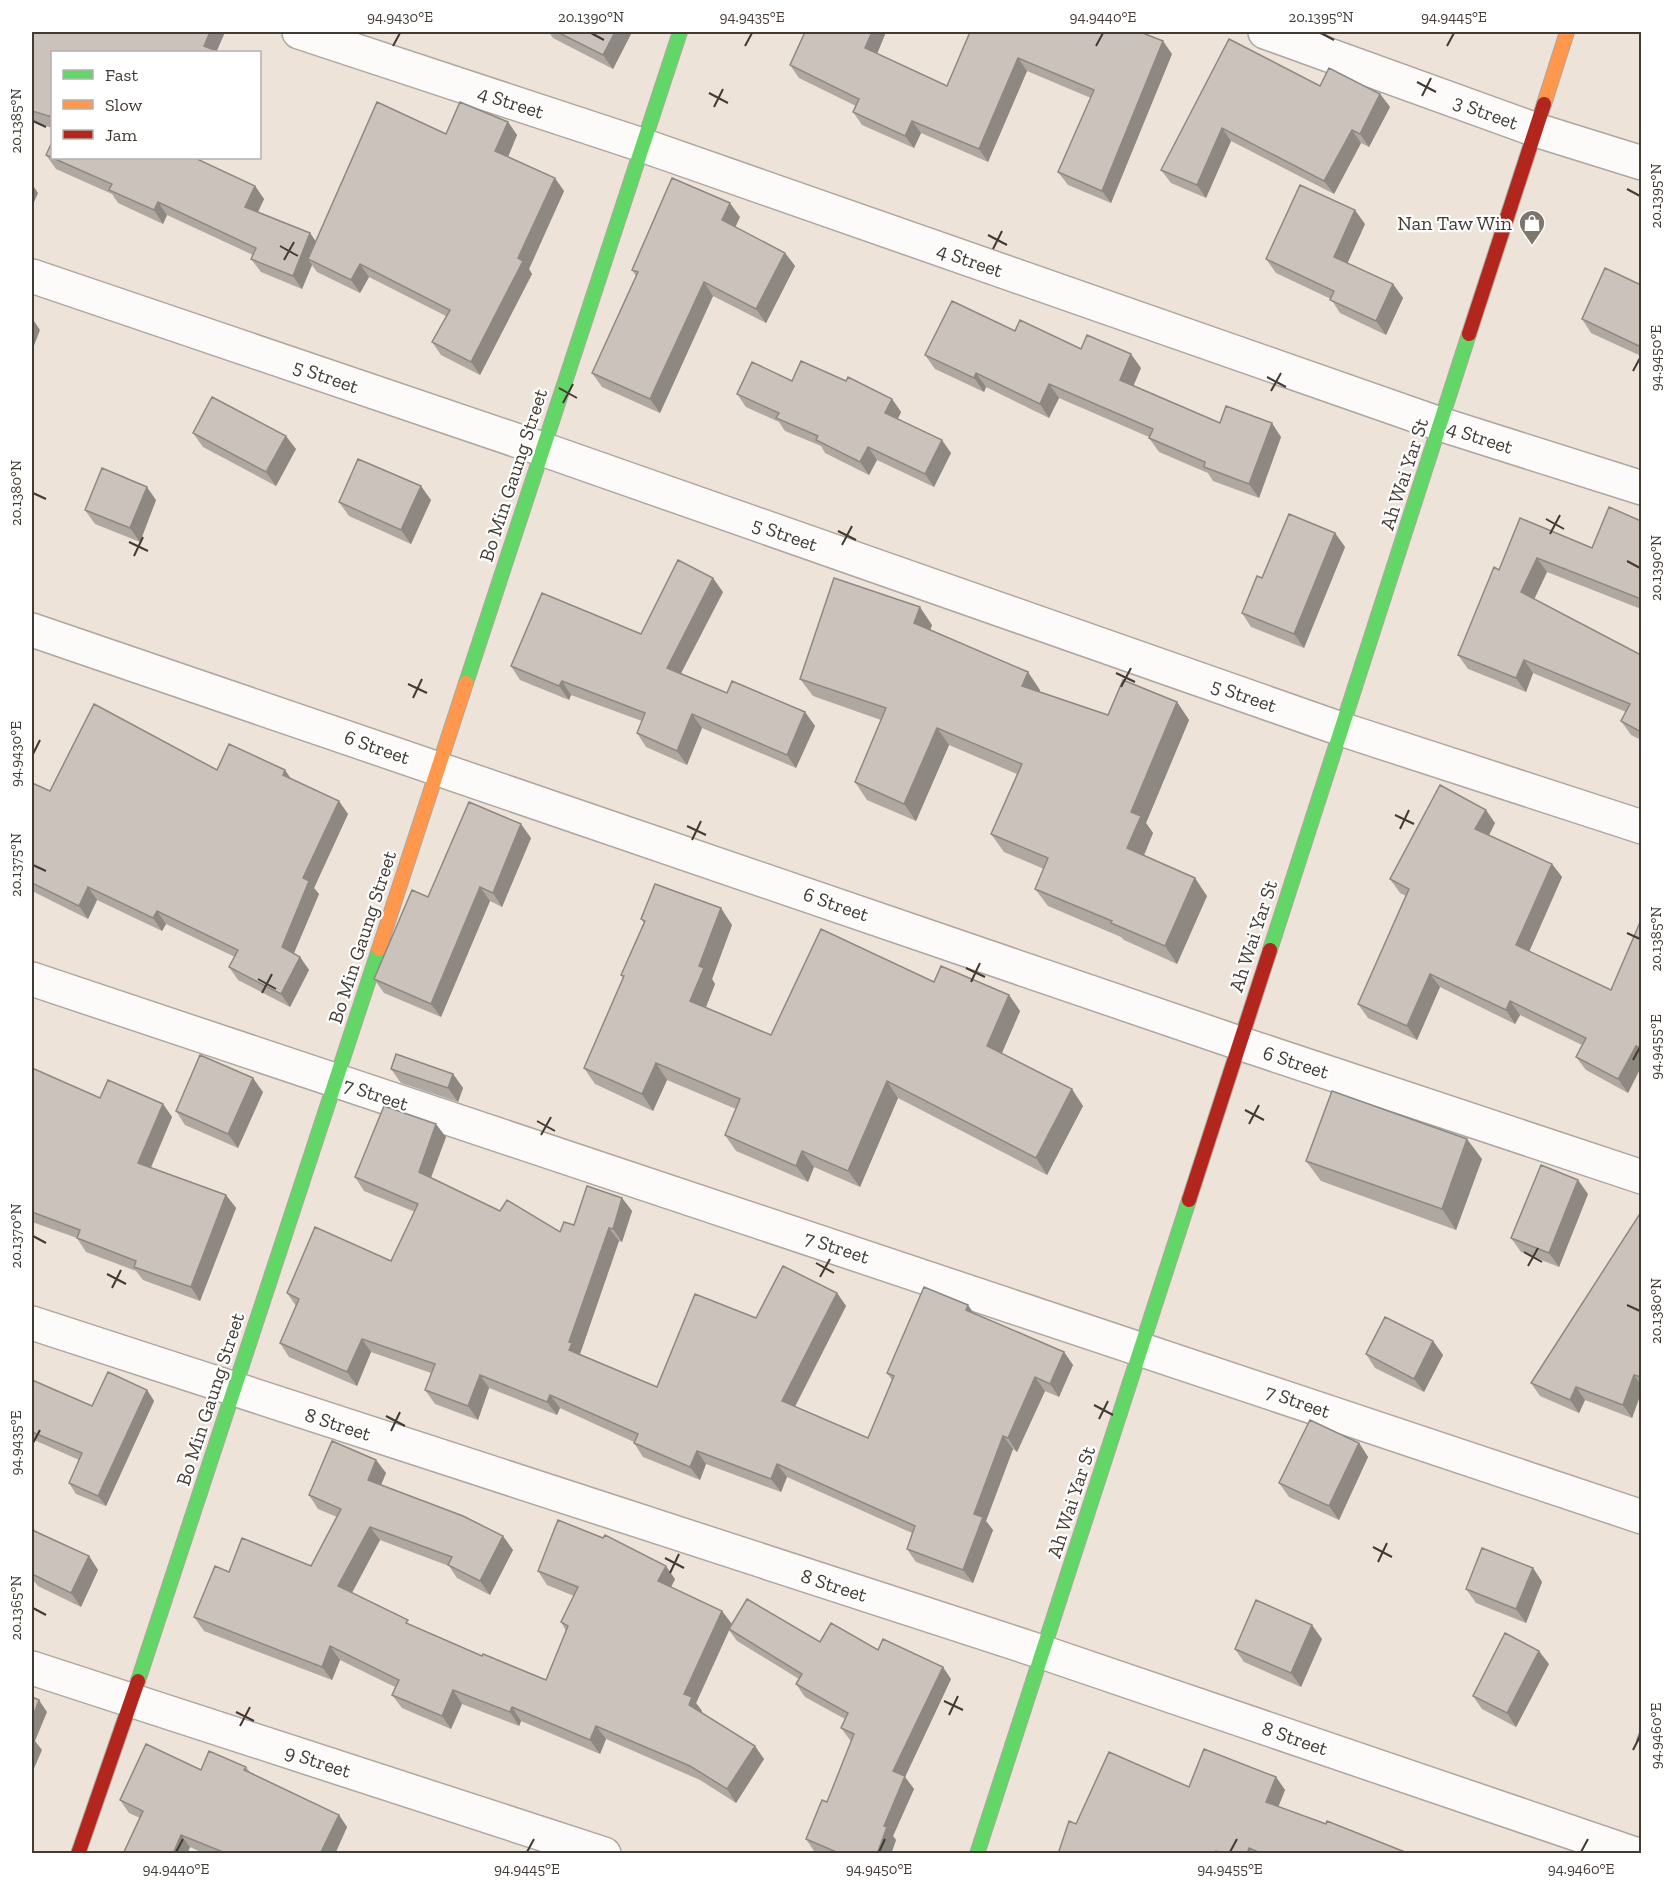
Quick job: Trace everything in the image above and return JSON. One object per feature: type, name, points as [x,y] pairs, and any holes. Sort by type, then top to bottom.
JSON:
[{"type":"street","name":"4 Street","points":[[299,32],[642,146],[1440,424],[1641,488]]},
{"type":"street","name":"Bo Min Gaung Street","points":[[78,1854],[131,1702],[680,32]]},
{"type":"street","name":"3 Street","points":[[1264,32],[1536,130],[1641,163]]},
{"type":"street","name":"Ah Wai Yar St","points":[[977,1854],[1567,32]]},
{"type":"street","name":"5 Street","points":[[32,276],[542,449],[1341,729],[1641,827]]},
{"type":"street","name":"6 Street","points":[[32,630],[438,767],[1239,1043],[1641,1177]]},
{"type":"street","name":"7 Street","points":[[32,979],[1641,1517]]},
{"type":"street","name":"8 Street","points":[[32,1323],[1042,1652],[1635,1854]]},
{"type":"street","name":"9 Street","points":[[32,1668],[604,1854]]},
{"type":"building","points":[[32,32],[210,32],[204,46],[216,51],[51,51],[51,117],[32,111]]},
{"type":"building","points":[[557,32],[615,32],[603,55]]},
{"type":"building","points":[[805,32],[872,32],[865,48],[947,86],[970,32],[1140,32],[1163,41],[1102,191],[1058,172],[1094,90],[1018,58],[979,149],[912,121],[905,136],[853,112],[859,99],[790,65]]},
{"type":"building","points":[[1229,39],[1320,86],[1329,68],[1380,94],[1360,134],[1352,130],[1324,181],[1222,128],[1197,185],[1161,170]]},
{"type":"building","points":[[377,102],[446,134],[460,102],[508,122],[495,151],[555,178],[518,258],[523,261],[471,362],[432,342],[450,310],[360,264],[351,280],[308,259]]},
{"type":"building","points":[[51,144],[51,158],[46,155]]},
{"type":"building","points":[[55,159],[197,159],[255,186],[245,207],[310,233],[293,276],[251,259],[256,248],[158,202],[154,210],[109,190],[112,184]]},
{"type":"building","points":[[672,178],[730,203],[722,220],[785,253],[756,309],[704,282],[650,399],[592,373],[638,272],[632,270]]},
{"type":"building","points":[[1300,185],[1355,210],[1334,257],[1393,284],[1376,321],[1330,300],[1334,291],[1266,259]]},
{"type":"building","points":[[1605,268],[1641,285],[1641,347],[1582,319]]},
{"type":"building","points":[[952,301],[1015,331],[1020,320],[1081,349],[1087,335],[1131,354],[1120,380],[1220,423],[1226,406],[1272,423],[1249,484],[1204,467],[1205,462],[1149,438],[1153,429],[1049,384],[1040,404],[976,373],[974,378],[925,355]]},
{"type":"building","points":[[801,361],[846,381],[848,377],[892,399],[885,413],[942,440],[925,474],[868,447],[860,462],[816,440],[818,436],[776,418],[779,413],[737,394],[752,362],[792,381]]},
{"type":"building","points":[[212,397],[286,436],[266,472],[193,433]]},
{"type":"building","points":[[358,459],[421,486],[401,530],[339,502]]},
{"type":"building","points":[[102,468],[147,487],[130,528],[85,510]]},
{"type":"building","points":[[1609,507],[1641,521],[1641,599],[1537,558],[1521,592],[1641,655],[1641,732],[1621,721],[1630,704],[1524,660],[1516,678],[1458,655],[1494,567],[1499,570],[1520,518],[1592,548]]},
{"type":"building","points":[[1289,514],[1335,533],[1294,634],[1242,613],[1257,576],[1262,578]]},
{"type":"building","points":[[678,560],[713,578],[667,668],[727,693],[732,681],[805,712],[787,755],[692,714],[677,751],[637,733],[645,713],[562,681],[559,686],[511,666],[542,593],[641,634]]},
{"type":"building","points":[[834,578],[920,607],[914,623],[1028,672],[1022,686],[1108,715],[1123,680],[1177,702],[1131,812],[1141,816],[1127,848],[1195,878],[1165,946],[1035,889],[1048,858],[991,834],[1022,764],[937,728],[904,804],[855,782],[886,708],[800,679]]},
{"type":"building","points":[[94,704],[217,770],[229,744],[285,770],[283,775],[339,801],[303,878],[309,881],[282,947],[300,957],[281,994],[229,967],[238,950],[157,911],[153,918],[88,887],[79,906],[32,883],[32,783],[50,791]]},
{"type":"building","points":[[1440,785],[1486,810],[1475,829],[1552,864],[1516,945],[1611,990],[1641,920],[1641,1048],[1636,1046],[1618,1079],[1576,1057],[1586,1038],[1510,1001],[1506,1010],[1430,974],[1407,1026],[1358,1004],[1409,889],[1390,879]]},
{"type":"building","points":[[469,802],[521,824],[493,893],[480,887],[431,1004],[374,979],[412,890],[428,897]]},
{"type":"building","points":[[655,884],[721,908],[699,966],[704,968],[690,1001],[771,1035],[821,929],[934,982],[941,966],[1009,995],[987,1046],[1072,1089],[1036,1158],[887,1081],[848,1171],[802,1151],[796,1166],[725,1135],[740,1099],[656,1063],[642,1094],[584,1068],[624,976],[621,975],[645,921],[641,919]]},
{"type":"building","points":[[396,1054],[453,1074],[448,1088],[391,1069]]},
{"type":"building","points":[[200,1055],[253,1078],[228,1134],[176,1111]]},
{"type":"building","points":[[32,1068],[100,1098],[108,1080],[163,1104],[138,1163],[226,1195],[191,1287],[134,1267],[136,1261],[77,1238],[80,1230],[32,1212]]},
{"type":"building","points":[[1332,1091],[1467,1139],[1442,1209],[1306,1161]]},
{"type":"building","points":[[384,1106],[436,1124],[419,1172],[500,1211],[507,1200],[560,1232],[564,1222],[574,1225],[587,1186],[622,1198],[613,1229],[609,1228],[569,1342],[572,1343],[569,1350],[657,1387],[695,1294],[756,1318],[783,1266],[837,1293],[782,1401],[868,1438],[894,1376],[887,1373],[924,1287],[968,1305],[966,1310],[1064,1352],[1050,1384],[1035,1377],[1008,1438],[1003,1436],[974,1514],[983,1517],[963,1570],[907,1549],[915,1526],[777,1464],[771,1479],[697,1451],[690,1467],[634,1443],[638,1434],[550,1395],[547,1402],[480,1375],[468,1406],[425,1390],[435,1364],[362,1339],[347,1372],[280,1343],[299,1299],[287,1293],[315,1227],[391,1261],[418,1204],[355,1177]]},
{"type":"building","points":[[1541,1165],[1578,1180],[1549,1253],[1511,1238]]},
{"type":"building","points":[[1641,1212],[1641,1377],[1634,1375],[1623,1405],[1576,1387],[1570,1400],[1531,1383]]},
{"type":"building","points":[[1385,1317],[1433,1341],[1414,1379],[1366,1354]]},
{"type":"building","points":[[108,1372],[147,1390],[98,1496],[69,1483],[82,1453],[32,1432],[32,1380],[92,1406]]},
{"type":"building","points":[[1310,1420],[1359,1443],[1329,1506],[1279,1483]]},
{"type":"building","points":[[332,1441],[376,1460],[368,1480],[463,1516],[503,1536],[480,1581],[448,1565],[452,1557],[370,1527],[338,1586],[408,1620],[406,1623],[482,1656],[483,1654],[546,1680],[568,1626],[561,1622],[578,1587],[538,1571],[558,1520],[603,1538],[605,1535],[666,1566],[658,1581],[722,1611],[684,1694],[692,1697],[689,1705],[755,1746],[727,1789],[690,1766],[596,1726],[590,1740],[512,1707],[510,1712],[453,1690],[442,1716],[392,1695],[399,1680],[330,1646],[322,1667],[194,1617],[215,1566],[229,1572],[242,1538],[311,1566],[341,1509],[309,1495]]},
{"type":"building","points":[[32,1530],[89,1556],[71,1593],[32,1574]]},
{"type":"building","points":[[1482,1548],[1533,1568],[1516,1609],[1466,1589]]},
{"type":"building","points":[[747,1599],[820,1642],[831,1623],[878,1650],[883,1639],[943,1667],[893,1771],[905,1776],[884,1826],[887,1827],[877,1854],[841,1854],[806,1839],[822,1800],[827,1802],[854,1734],[841,1728],[848,1713],[796,1684],[802,1674],[729,1629]]},
{"type":"building","points":[[1256,1600],[1312,1625],[1291,1673],[1235,1649]]},
{"type":"building","points":[[1505,1633],[1539,1651],[1507,1713],[1473,1696]]},
{"type":"building","points":[[32,1697],[39,1700],[32,1719]]},
{"type":"building","points":[[1641,1729],[1641,1742],[1637,1740]]},
{"type":"building","points":[[146,1744],[201,1770],[209,1751],[246,1767],[244,1770],[339,1815],[320,1854],[228,1854],[181,1835],[173,1854],[123,1854],[143,1811],[120,1800]]},
{"type":"building","points":[[1204,1749],[1276,1777],[1266,1802],[1326,1824],[1327,1821],[1410,1854],[1263,1854],[1249,1848],[1247,1854],[1223,1854],[1216,1851],[1215,1854],[1058,1854],[1069,1821],[1076,1824],[1109,1752],[1189,1787]]},
{"type":"traffic: fast","points":[[466,683],[680,32]]},
{"type":"traffic: fast","points":[[1270,950],[1469,334]]},
{"type":"traffic: fast","points":[[138,1681],[379,949]]},
{"type":"traffic: fast","points":[[977,1854],[1189,1200]]},
{"type":"traffic: slow","points":[[1544,104],[1567,32]]},
{"type":"traffic: slow","points":[[379,949],[466,683]]},
{"type":"traffic: jam","points":[[1469,334],[1544,104]]},
{"type":"traffic: jam","points":[[1189,1200],[1270,950]]},
{"type":"traffic: jam","points":[[78,1854],[138,1681]]},
{"type":"place","name":"Nan Taw Win","points":[[1532,246]]}]
